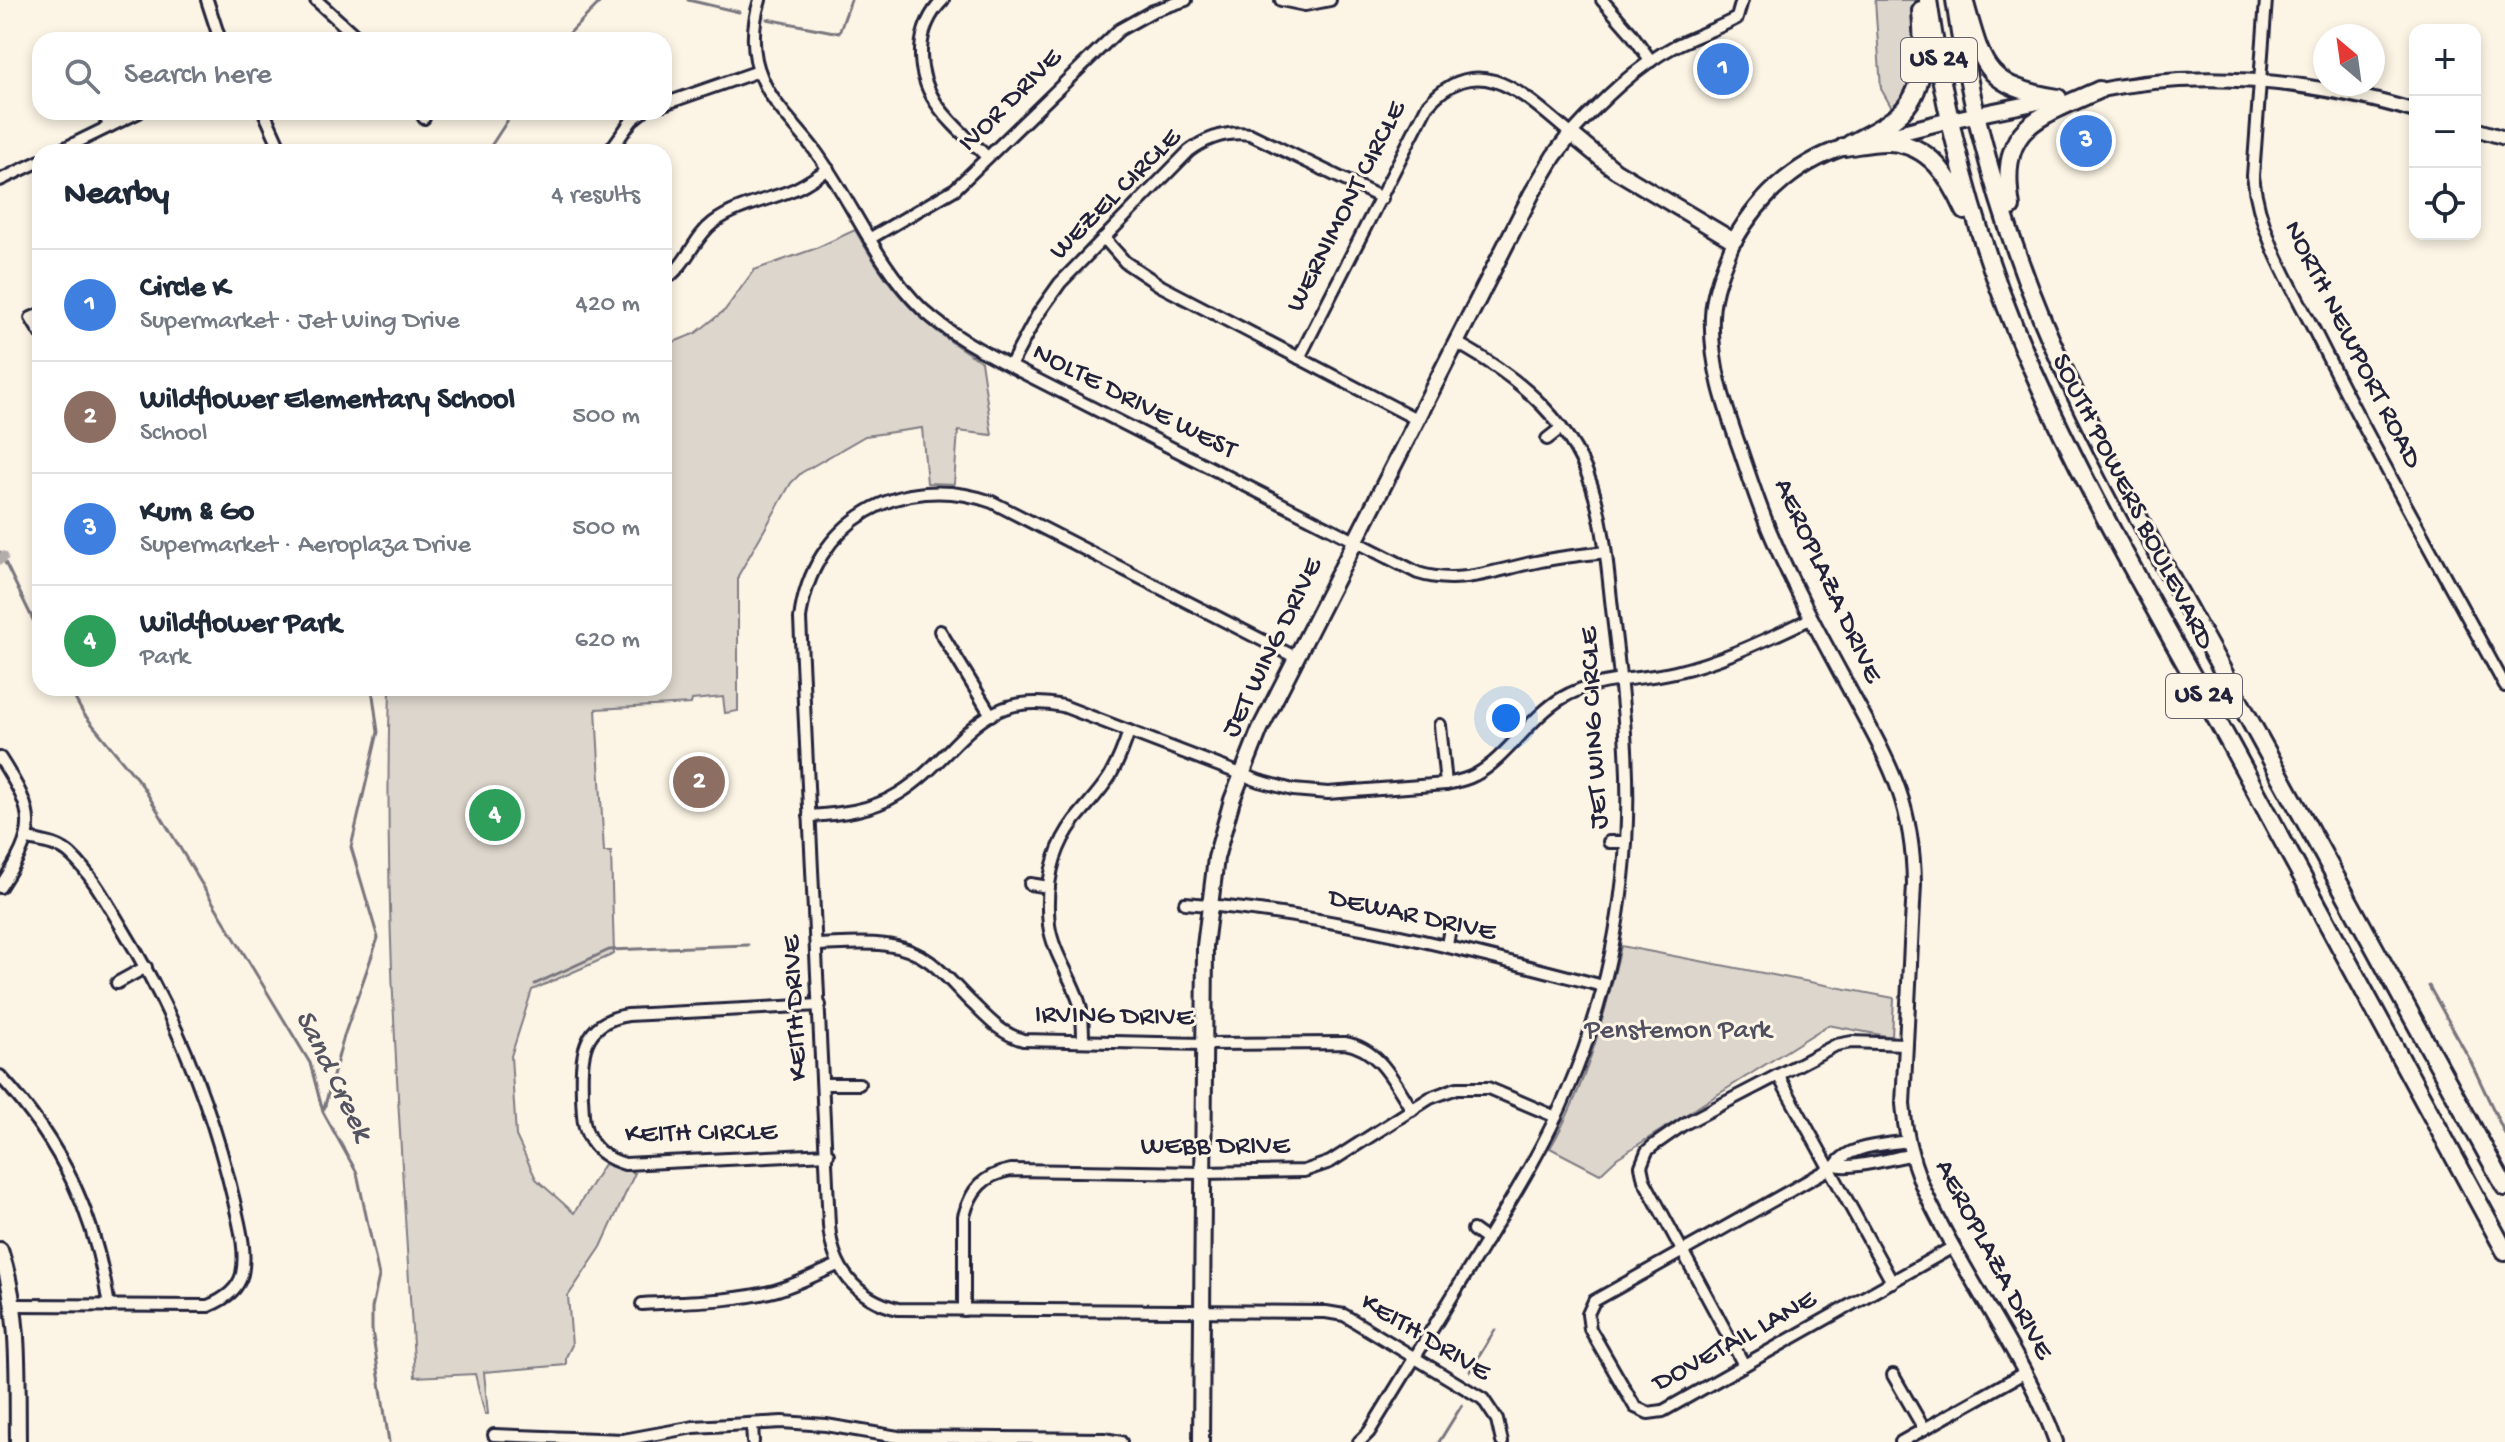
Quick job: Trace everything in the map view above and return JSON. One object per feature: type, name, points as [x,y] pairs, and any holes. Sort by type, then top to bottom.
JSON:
[{"type":"highway","points":[[1844,147],[1897,117],[1913,99],[1921,71],[1921,0]]},
{"type":"highway","name":"SOUTH POWERS BOULEVARD","points":[[1928,0],[1950,120],[1968,190],[1999,288],[2034,373],[2078,463],[2505,1251]]},
{"type":"highway","name":"SOUTH POWERS BOULEVARD","points":[[1955,0],[1977,116],[1992,175],[2049,335],[2103,448],[2505,1187]]},
{"type":"highway","points":[[1964,0],[1978,50],[1993,73],[2001,81],[2026,93],[2058,98]]},
{"type":"highway","points":[[2031,290],[2018,243],[2008,187],[2012,148],[2032,122],[2099,90]]},
{"type":"highway","points":[[1844,147],[1889,142],[1920,150],[1930,158],[1957,192],[1999,288]]},
{"type":"main road","name":"AEROPLAZA DRIVE","points":[[1734,241],[1747,218],[1777,185],[1819,157],[1844,147],[1950,120],[2058,98]]},
{"type":"main road","name":"WERNIMONT CIRCLE","points":[[1571,134],[1615,170],[1734,241]]},
{"type":"main road","name":"JET WING DRIVE","points":[[1201,1442],[1204,957],[1216,858],[1241,773],[1260,729],[1532,193],[1571,134]]},
{"type":"main road","points":[[0,1250],[14,1305],[18,1442]]},
{"type":"street","points":[[207,0],[217,32]]},
{"type":"street","points":[[316,0],[351,32]]},
{"type":"street","points":[[672,101],[759,71],[754,37],[760,0]]},
{"type":"street","points":[[943,0],[930,17],[921,40],[922,76],[936,104],[987,157]]},
{"type":"street","name":"IVOR DRIVE","points":[[869,239],[947,195],[1113,35],[1136,19],[1186,0]]},
{"type":"street","points":[[1281,0],[1305,5],[1330,0]]},
{"type":"street","points":[[1602,0],[1651,61]]},
{"type":"street","name":"JET WING DRIVE","points":[[1571,134],[1602,102],[1651,61],[1675,46],[1737,18],[1742,0]]},
{"type":"street","name":"NORTH NEWPORT ROAD","points":[[2266,0],[2253,176],[2256,202],[2266,233],[2344,390],[2505,686]]},
{"type":"street","name":"NOLTE DRIVE WEST","points":[[759,71],[768,90],[828,169],[893,277],[922,308],[954,334],[1010,366],[1418,573],[1443,579],[1478,576],[1538,561],[1605,552]]},
{"type":"street","name":"WERNIMONT CIRCLE","points":[[1299,358],[1427,106],[1436,96],[1458,82],[1481,78],[1512,87],[1571,134]]},
{"type":"street","name":"AEROPLAZA DRIVE","points":[[2058,98],[2174,80],[2260,81],[2319,88],[2409,110]]},
{"type":"street","points":[[107,120],[110,126]]},
{"type":"street","points":[[74,144],[122,120]]},
{"type":"street","points":[[268,120],[278,144]]},
{"type":"street","points":[[614,144],[634,120]]},
{"type":"street","points":[[2481,131],[2505,138]]},
{"type":"street","name":"WEZEL CIRCLE","points":[[1010,366],[1038,314],[1060,283],[1189,151],[1210,138],[1222,134],[1250,134],[1266,139],[1382,198]]},
{"type":"street","points":[[0,180],[32,165]]},
{"type":"street","points":[[672,274],[716,220],[794,189],[828,169]]},
{"type":"street","points":[[1104,238],[1125,262],[1149,279],[1418,420]]},
{"type":"street","name":"AEROPLAZA DRIVE","points":[[1734,241],[1717,286],[1712,313],[1712,352],[1726,411],[1762,514],[1812,618],[1889,762],[1908,818],[1914,884],[1903,1104],[1910,1155],[1927,1201],[2024,1373],[2056,1442]]},
{"type":"street","name":"JET WING CIRCLE","points":[[1359,1442],[1369,1432],[1487,1240],[1533,1164],[1556,1117],[1581,1058],[1603,986],[1619,911],[1626,842],[1627,763],[1621,679],[1600,515],[1589,477],[1561,428],[1539,401],[1516,380],[1457,343]]},
{"type":"street","points":[[1547,439],[1561,428]]},
{"type":"street","name":"KEITH DRIVE","points":[[1297,658],[992,502],[961,493],[942,491],[893,499],[865,512],[841,531],[822,554],[806,589],[800,619],[830,1240],[838,1265],[864,1296],[898,1309],[1336,1313],[1352,1319],[1483,1399],[1497,1420],[1502,1442]]},
{"type":"street","points":[[809,816],[861,810],[897,795],[991,715],[1009,706],[1047,703],[1063,706],[1276,786],[1318,793],[1446,784],[1464,780],[1486,768],[1542,713],[1563,697],[1585,687],[1672,673],[1706,664],[1812,618]]},
{"type":"street","points":[[940,631],[991,715]]},
{"type":"street","points":[[1440,725],[1446,784]]},
{"type":"street","points":[[1083,1041],[1081,1007],[1052,939],[1048,912],[1049,887],[1055,857],[1066,835],[1109,778],[1129,731]]},
{"type":"street","points":[[0,758],[25,802],[27,839],[0,887]]},
{"type":"street","points":[[14,1305],[208,1306],[225,1297],[236,1286],[243,1264],[241,1235],[219,1141],[189,1057],[146,967],[111,909],[72,855],[57,846],[27,839]]},
{"type":"street","points":[[1609,842],[1626,842]]},
{"type":"street","points":[[1030,884],[1049,887]]},
{"type":"street","name":"DEWAR DRIVE","points":[[1185,903],[1364,928],[1447,945],[1603,986]]},
{"type":"street","points":[[1447,945],[1450,928]]},
{"type":"street","name":"IRVING DRIVE","points":[[816,945],[876,943],[900,947],[932,963],[994,1026],[1012,1037],[1034,1041],[1358,1045],[1375,1056],[1412,1110]]},
{"type":"street","points":[[117,983],[146,967]]},
{"type":"street","name":"KEITH CIRCLE","points":[[820,1005],[628,1015],[606,1021],[595,1030],[583,1049],[583,1117],[590,1140],[597,1149],[625,1164],[828,1154]]},
{"type":"street","points":[[1744,1365],[1644,1180],[1641,1173],[1644,1158],[1654,1145],[1684,1124],[1836,1045],[1904,1044]]},
{"type":"street","points":[[1778,1075],[1832,1166],[1892,1282]]},
{"type":"street","points":[[0,1076],[49,1137],[73,1181],[99,1250],[109,1306]]},
{"type":"street","points":[[824,1084],[859,1084]]},
{"type":"street","name":"WEBB DRIVE","points":[[964,1310],[964,1216],[972,1193],[988,1177],[1011,1170],[1203,1173],[1290,1172],[1317,1168],[1345,1154],[1443,1092],[1457,1088],[1488,1088],[1556,1117]]},
{"type":"street","name":"DOVETAIL LANE","points":[[1907,1141],[1841,1156],[1832,1166],[1594,1301],[1588,1314],[1590,1329],[1629,1400],[1641,1411],[1655,1414],[1953,1247]]},
{"type":"street","name":"DOVETAIL LANE","points":[[1832,1166],[1845,1168],[1910,1155]]},
{"type":"street","points":[[1473,1230],[1487,1240]]},
{"type":"street","points":[[642,1304],[761,1294],[838,1265]]},
{"type":"street","points":[[236,1286],[248,1294]]},
{"type":"street","points":[[1901,1442],[2024,1373]]},
{"type":"street","points":[[1893,1375],[1924,1429]]},
{"type":"street","points":[[494,1435],[623,1440],[694,1427],[801,1422],[898,1437],[1104,1439],[1121,1442]]},
{"type":"street","points":[[752,1424],[753,1442]]},
{"type":"green space","points":[[1875,0],[1920,0],[1922,60],[1897,117],[1881,89]]},
{"type":"green space","points":[[855,230],[881,272],[908,305],[940,334],[981,361],[992,435],[958,431],[954,484],[927,483],[922,428],[865,436],[801,473],[791,483],[738,576],[738,711],[725,713],[723,697],[692,700],[691,704],[596,709],[604,852],[611,852],[614,954],[532,990],[511,1056],[516,1136],[536,1179],[574,1213],[604,1164],[635,1173],[601,1247],[568,1296],[572,1345],[566,1365],[484,1372],[488,1414],[485,1414],[475,1374],[415,1377],[391,946],[390,696],[672,696],[672,343],[696,333],[725,310],[754,270],[814,249]]},
{"type":"green space","name":"Penstemon Park","points":[[1621,946],[1894,998],[1892,1037],[1828,1025],[1617,1158],[1600,1174],[1550,1148],[1584,1075]]},
{"type":"waterway","points":[[571,32],[602,0]]},
{"type":"waterway","points":[[688,0],[739,12]]},
{"type":"waterway","points":[[767,19],[839,33],[851,0]]},
{"type":"waterway","points":[[492,144],[508,120]]},
{"type":"waterway","name":"Sand Creek","points":[[0,552],[32,618]]},
{"type":"waterway","name":"Sand Creek","points":[[73,696],[83,713],[142,785],[310,1063],[323,1112],[357,1173],[379,1276],[372,1308],[372,1330],[389,1442]]},
{"type":"waterway","points":[[324,1109],[344,1036],[378,938],[351,847],[378,732],[373,696]]},
{"type":"waterway","points":[[535,984],[609,950],[748,945]]},
{"type":"waterway","points":[[2429,986],[2469,1058],[2505,1134]]},
{"type":"waterway","points":[[1470,1371],[1495,1330]]},
{"type":"waterway","points":[[1439,1442],[1462,1405]]},
{"type":"place","name":"Circle K","points":[[1723,69]]},
{"type":"place","name":"Kum & Go","points":[[2086,141]]},
{"type":"place","name":"Wildflower Elementary School","points":[[699,782]]},
{"type":"place","name":"Wildflower Park","points":[[495,815]]}]
